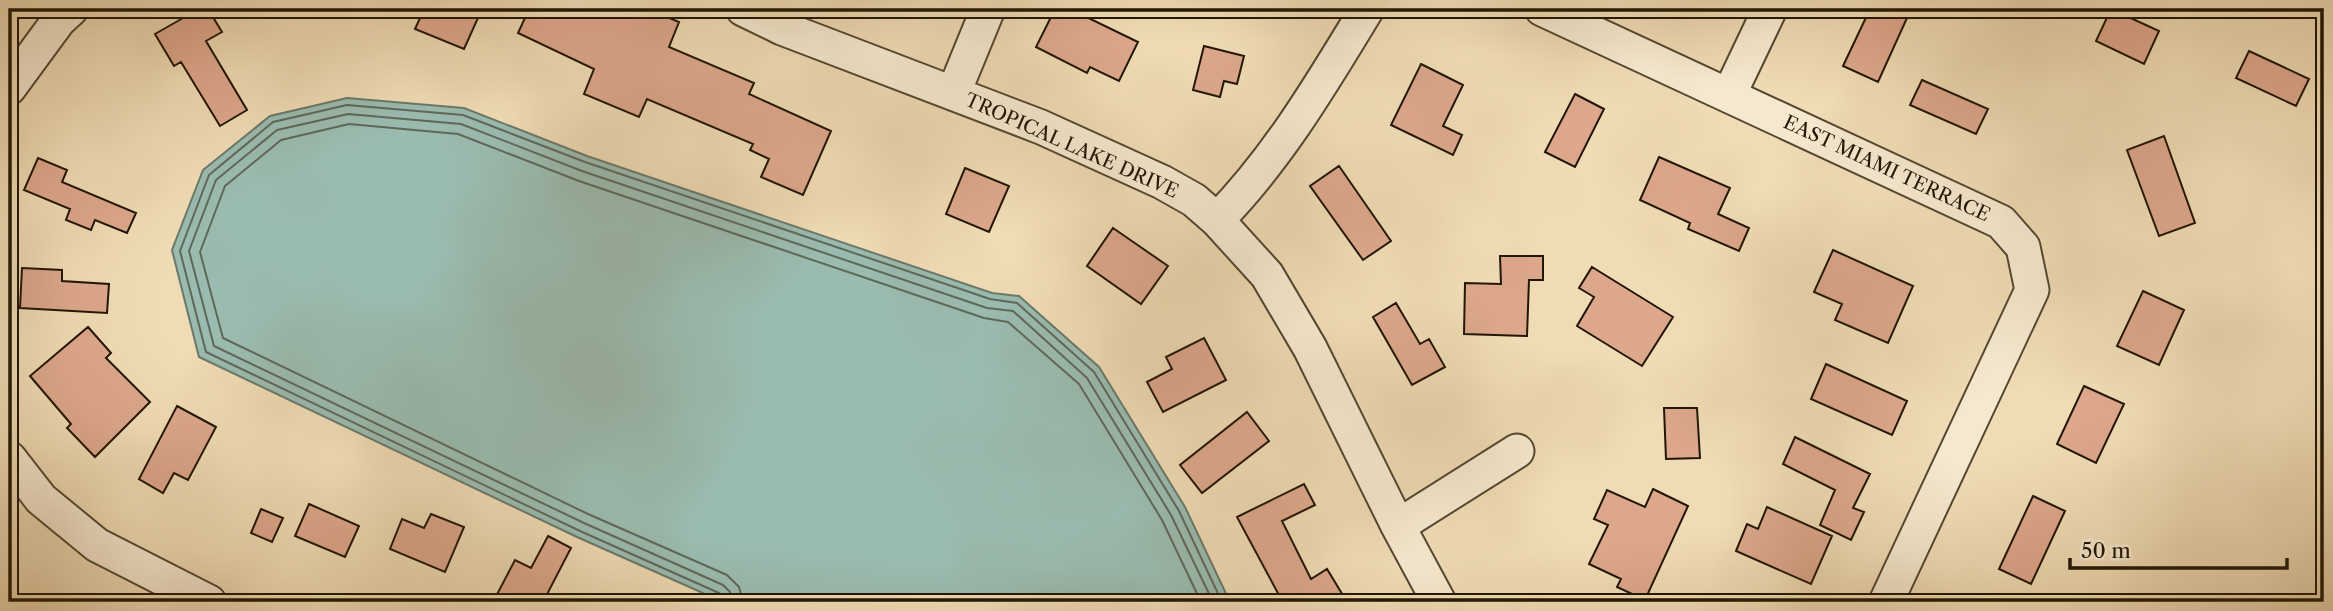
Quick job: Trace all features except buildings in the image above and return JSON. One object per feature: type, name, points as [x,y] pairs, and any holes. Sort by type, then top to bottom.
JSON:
[{"type":"street","points":[[9,88],[59,20],[71,9]]},
{"type":"street","name":"TROPICAL LAKE DRIVE","points":[[743,9],[782,28],[1041,127],[1162,182],[1194,200],[1217,220],[1267,275],[1310,348],[1398,526],[1439,602]]},
{"type":"street","points":[[954,92],[988,9]]},
{"type":"street","points":[[1217,220],[1247,190],[1312,101],[1367,9]]},
{"type":"street","name":"EAST MIAMI TERRACE","points":[[1542,9],[2001,222],[2023,247],[2032,289],[1897,599]]},
{"type":"street","points":[[1729,95],[1769,9]]},
{"type":"street","points":[[1398,526],[1517,451]]},
{"type":"street","points":[[9,458],[41,499],[97,545],[209,602]]},
{"type":"water","points":[[347,98],[464,108],[587,156],[992,293],[1019,296],[1099,367],[1185,507],[1230,602],[723,602],[577,537],[199,357],[172,250],[203,170],[270,116]]}]
